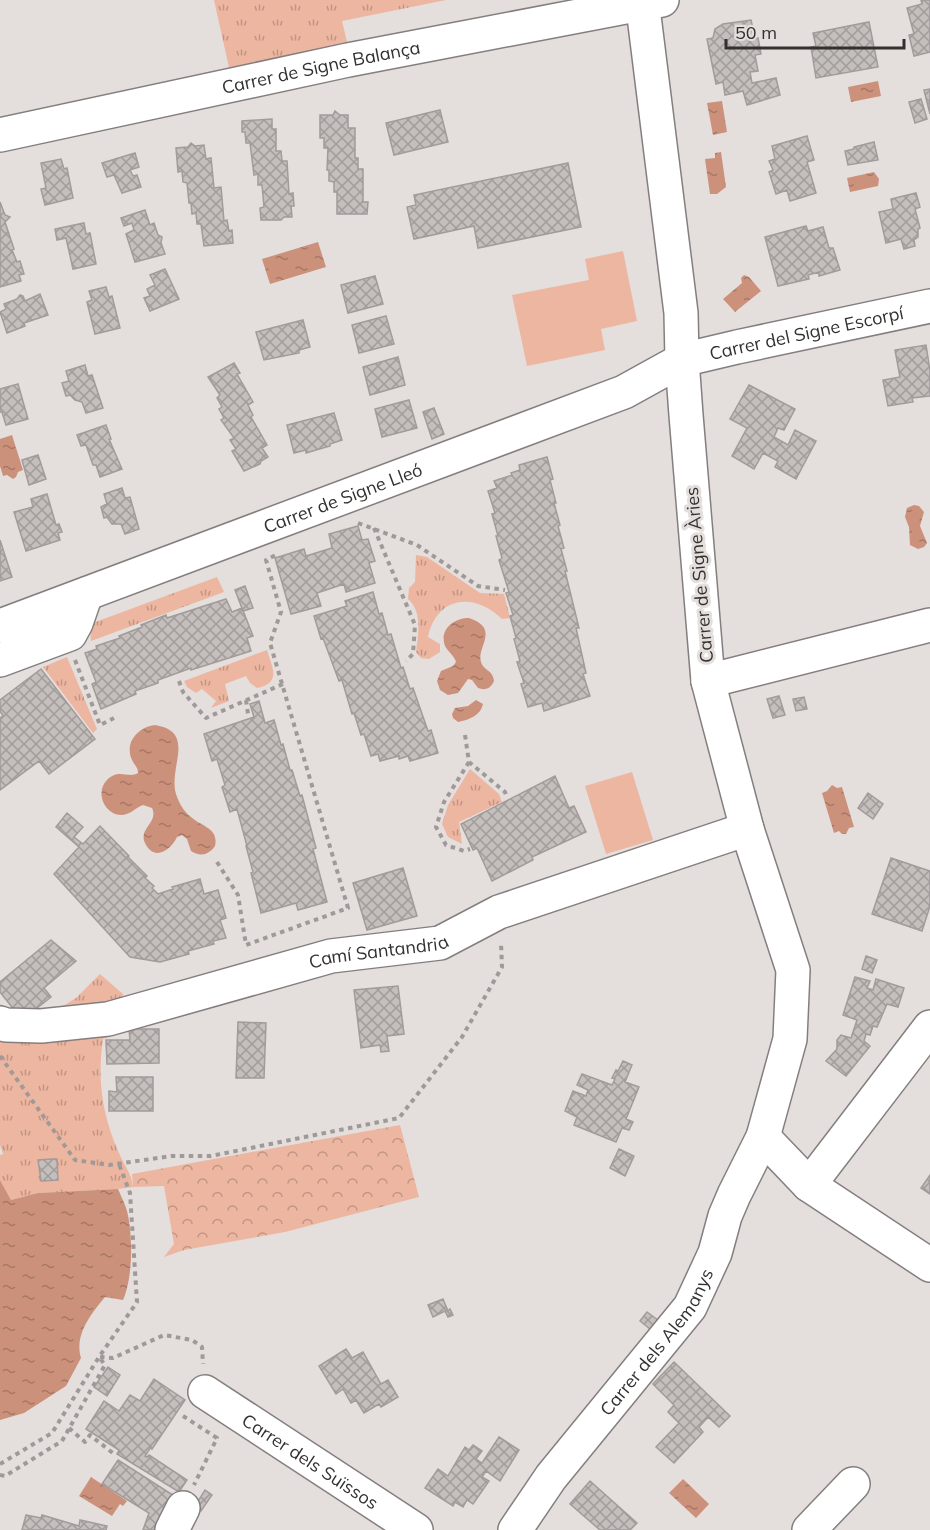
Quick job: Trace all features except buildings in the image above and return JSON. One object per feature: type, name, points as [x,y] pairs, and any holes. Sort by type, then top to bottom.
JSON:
[{"type":"street","name":"Carrer de Signe Balança","points":[[0,135],[348,60],[649,1]]},
{"type":"street","name":"Carrer de Signe Àries","points":[[649,1],[681,313],[682,360],[708,681],[747,829],[794,970],[790,1038],[763,1137]]},
{"type":"street","name":"Carrer del Signe Escorpí","points":[[682,360],[930,306]]},
{"type":"street","name":"Carrer de Signe Lleó","points":[[0,627],[624,392],[682,360]]},
{"type":"street","points":[[0,660],[70,634],[86,594]]},
{"type":"street","points":[[708,681],[930,625]]},
{"type":"street","name":"Camí Santandria","points":[[0,1023],[41,1026],[108,1019],[331,956],[440,943],[499,912],[747,829]]},
{"type":"street","points":[[809,1185],[930,1027]]},
{"type":"street","points":[[763,1137],[809,1185],[930,1265]]},
{"type":"street","name":"Carrer dels Alemanys","points":[[515,1530],[551,1478],[690,1307],[715,1252],[725,1216],[734,1195],[763,1137]]},
{"type":"street","name":"Carrer dels Suïssos","points":[[205,1392],[416,1530]]},
{"type":"street","points":[[809,1530],[853,1484]]},
{"type":"path","points":[[350,525],[359,522],[417,545],[478,586],[505,590]]},
{"type":"path","points":[[374,527],[415,625],[413,654],[406,661]]},
{"type":"path","points":[[218,862],[238,895],[246,945],[348,908],[270,643],[281,612],[267,560],[285,550]]},
{"type":"path","points":[[72,651],[100,724],[114,718]]},
{"type":"path","points":[[179,681],[183,692],[206,718],[283,684]]},
{"type":"path","points":[[246,700],[248,714]]},
{"type":"path","points":[[465,735],[469,762],[444,802],[436,827],[446,845],[464,851],[470,849]]},
{"type":"path","points":[[469,762],[505,792],[507,798]]},
{"type":"path","points":[[0,1056],[75,1160],[110,1165],[172,1156],[211,1156],[399,1118],[462,1037],[502,967],[499,912]]},
{"type":"path","points":[[0,1464],[52,1433],[99,1357],[137,1302],[130,1193],[118,1164]]},
{"type":"path","points":[[99,1357],[113,1358],[164,1335],[192,1340],[202,1347],[205,1392]]},
{"type":"path","points":[[0,1475],[5,1476],[62,1441],[105,1365],[99,1357]]},
{"type":"path","points":[[178,1519],[217,1438],[183,1416]]},
{"type":"path","points":[[69,1428],[85,1442],[90,1435],[114,1454]]},
{"type":"green space","points":[[214,0],[446,0],[342,21],[348,46],[230,72]]},
{"type":"green space","points":[[623,251],[637,321],[601,329],[605,350],[527,366],[512,295],[589,280],[585,259]]},
{"type":"green space","points":[[416,555],[427,557],[480,593],[504,594],[510,618],[502,619],[491,610],[469,602],[458,602],[448,606],[439,613],[428,637],[440,644],[440,652],[429,659],[421,658],[416,652],[418,617],[413,604],[408,599],[409,588],[415,582]]},
{"type":"green space","points":[[217,577],[224,592],[91,641],[90,624]]},
{"type":"green space","points":[[267,650],[273,668],[270,682],[257,688],[246,676],[225,684],[229,701],[211,708],[216,701],[202,689],[196,693],[187,687],[184,681]]},
{"type":"green space","points":[[67,657],[97,729],[93,733],[43,667]]},
{"type":"green space","points":[[470,769],[499,794],[502,802],[459,822],[462,844],[448,837],[442,824],[448,805]]},
{"type":"green space","points":[[632,772],[653,840],[606,854],[585,786]]},
{"type":"green space","points":[[100,974],[123,994],[119,1033],[103,1039],[101,1083],[108,1125],[131,1177],[133,1187],[38,1193],[11,1200],[0,1180],[0,1155],[3,1154],[0,1145],[0,1004],[9,1009],[53,1012],[76,998]]},
{"type":"green space","points":[[400,1125],[419,1197],[285,1232],[184,1250],[164,1257],[174,1244],[164,1186],[133,1187],[132,1174]]},
{"type":"water","points":[[878,81],[881,96],[851,102],[848,87]]},
{"type":"water","points":[[722,101],[727,132],[713,135],[707,103]]},
{"type":"water","points":[[721,152],[726,187],[717,194],[710,194],[705,159],[715,158],[715,153]]},
{"type":"water","points":[[874,172],[879,179],[878,186],[850,192],[847,178]]},
{"type":"water","points":[[318,242],[326,267],[270,284],[262,259]]},
{"type":"water","points":[[744,275],[749,277],[761,291],[735,312],[723,299],[742,283],[741,278]]},
{"type":"water","points":[[12,435],[23,470],[18,472],[13,479],[7,475],[3,476],[0,466],[0,439]]},
{"type":"water","points":[[914,505],[919,506],[924,512],[920,526],[927,543],[918,549],[910,545],[909,527],[905,517],[907,508]]},
{"type":"water","points":[[469,618],[484,627],[486,633],[480,656],[481,662],[494,681],[490,687],[483,689],[478,688],[472,680],[468,679],[458,693],[448,695],[440,690],[437,681],[441,671],[453,666],[456,662],[445,646],[444,634],[453,622]]},
{"type":"water","points":[[476,700],[483,704],[477,714],[458,722],[453,718],[455,708],[468,706]]},
{"type":"water","points":[[155,725],[168,729],[175,735],[178,743],[175,773],[176,794],[186,813],[209,828],[214,835],[215,846],[207,853],[198,854],[191,851],[187,839],[182,835],[177,837],[167,850],[153,852],[145,843],[144,838],[144,833],[153,818],[152,808],[143,805],[121,815],[110,811],[103,802],[103,785],[111,776],[138,773],[130,754],[131,742],[138,732]]},
{"type":"water","points":[[832,785],[837,788],[842,787],[854,827],[849,828],[846,834],[839,831],[834,833],[822,793]]},
{"type":"water","points":[[0,1180],[11,1200],[38,1193],[118,1189],[127,1211],[131,1244],[129,1280],[123,1300],[105,1297],[89,1318],[80,1341],[81,1358],[66,1386],[24,1413],[0,1420]]},
{"type":"water","points":[[91,1477],[127,1501],[123,1506],[120,1504],[112,1516],[79,1496]]},
{"type":"water","points":[[683,1479],[709,1504],[696,1518],[669,1493]]}]
